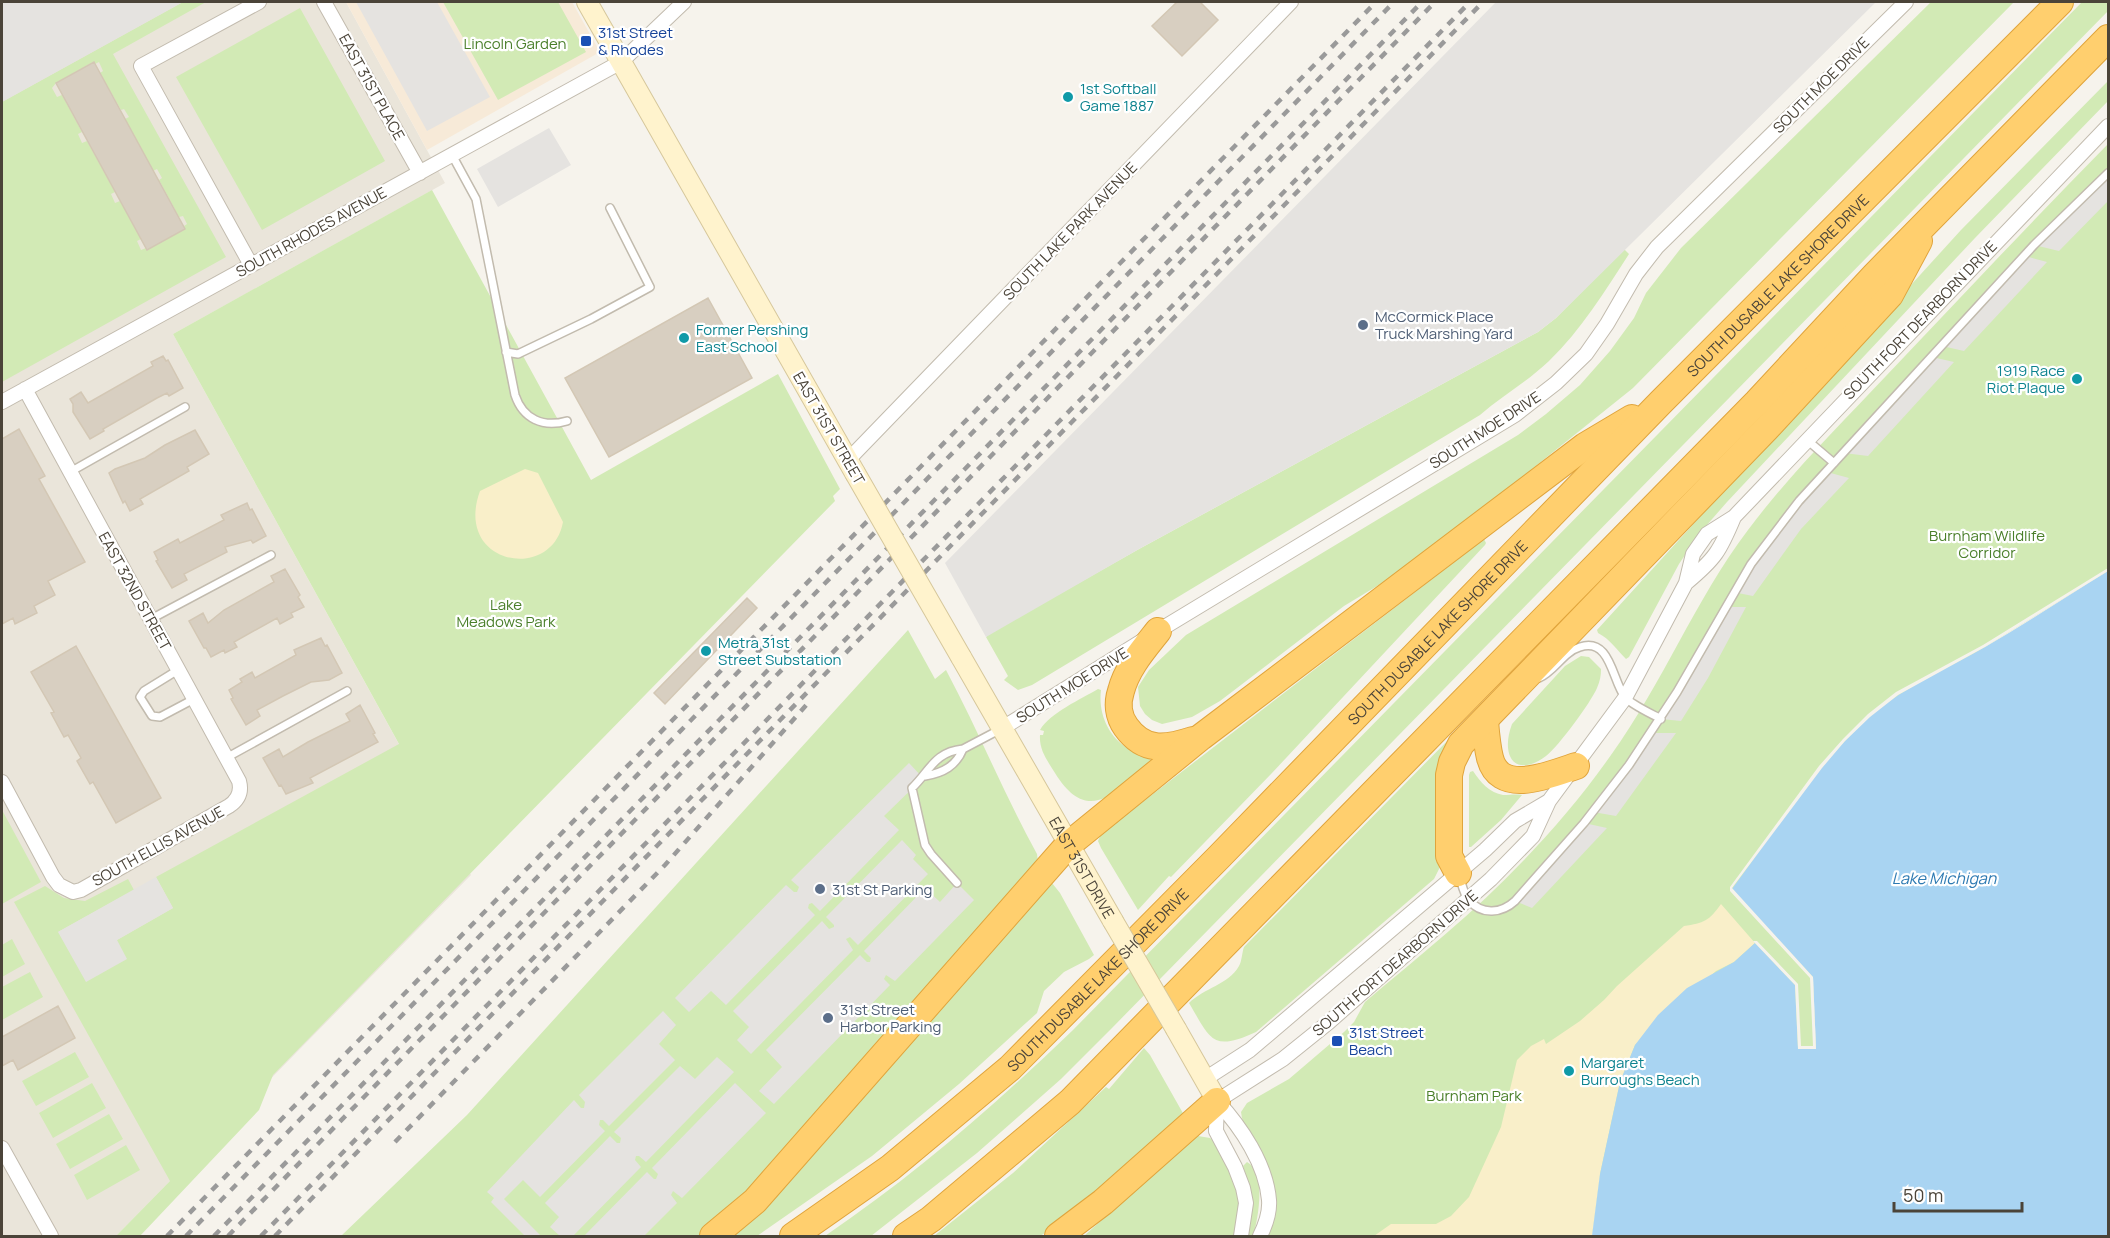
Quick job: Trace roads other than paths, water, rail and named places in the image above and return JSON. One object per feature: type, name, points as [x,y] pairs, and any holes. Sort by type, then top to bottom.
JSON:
[{"type":"highway","name":"SOUTH DUSABLE LAKE SHORE DRIVE","points":[[793,1236],[890,1168],[1010,1068],[1227,849],[1661,402],[2060,2]]},
{"type":"highway","points":[[906,1236],[931,1219],[1070,1102],[1749,410],[1875,274],[2109,38]]},
{"type":"highway","points":[[1458,873],[1449,856],[1449,775],[1452,762],[1461,744],[1767,428],[1890,295],[1933,217]]},
{"type":"highway","points":[[713,1236],[755,1201],[1068,845],[1201,737],[1585,446],[1661,402]]},
{"type":"highway","points":[[1158,631],[1126,675],[1118,706],[1122,722],[1133,737],[1145,745],[1162,747],[1201,737]]},
{"type":"highway","points":[[1485,721],[1490,760],[1505,778],[1516,781],[1535,779],[1576,766]]},
{"type":"highway","points":[[1058,1236],[1103,1202],[1217,1101]]},
{"type":"main road","name":"EAST 31ST STREET","points":[[587,2],[1001,729]]},
{"type":"main road","name":"EAST 31ST DRIVE","points":[[1001,729],[1217,1101]]},
{"type":"street","points":[[251,265],[141,66],[259,2]]},
{"type":"street","name":"EAST 31ST PLACE","points":[[324,2],[420,173]]},
{"type":"street","name":"SOUTH RHODES AVENUE","points":[[2,402],[621,62],[684,2]]},
{"type":"street","name":"SOUTH LAKE PARK AVENUE","points":[[851,466],[1292,2]]},
{"type":"street","name":"SOUTH MOE DRIVE","points":[[1001,729],[1515,415],[1556,383],[1586,354],[1607,324],[1636,274],[1657,247],[1906,2]]},
{"type":"street","name":"SOUTH FORT DEARBORN DRIVE","points":[[1217,1101],[1283,1059],[1329,1022],[1468,900],[1533,836],[1549,801],[1625,698],[1686,583],[1693,554],[1707,534],[1734,517],[2109,126]]},
{"type":"street","name":"EAST 32ND STREET","points":[[25,389],[239,781],[239,794]]},
{"type":"street","name":"SOUTH ELLIS AVENUE","points":[[2,782],[53,877],[59,885],[73,892],[81,890],[229,806],[236,801],[239,794]]},
{"type":"street","name":"SOUTH FORT DEARBORN DRIVE","points":[[1205,1079],[1250,1050],[1458,873],[1515,821],[1549,801]]},
{"type":"street","points":[[1217,1101],[1216,1131],[1235,1167],[1246,1203],[1241,1236]]},
{"type":"street","points":[[1217,1101],[1234,1119],[1250,1147],[1265,1182],[1269,1202],[1260,1236]]},
{"type":"street","points":[[2,1148],[51,1236]]},
{"type":"lane","points":[[452,155],[476,199],[519,406],[529,417],[541,423],[555,425],[567,422]]},
{"type":"lane","points":[[1458,873],[1468,900],[1479,908],[1493,912],[1506,909],[1515,901],[1593,812],[1629,765],[1660,719],[1751,564],[1799,501],[2030,250],[2109,173]]},
{"type":"lane","points":[[506,352],[518,354],[650,288],[610,208]]},
{"type":"lane","points":[[70,472],[185,407]]},
{"type":"lane","points":[[1807,440],[1834,464]]},
{"type":"lane","points":[[151,619],[271,555]]},
{"type":"lane","points":[[1515,688],[1546,674],[1570,652],[1581,646],[1591,646],[1601,650],[1609,661],[1625,698],[1660,719]]},
{"type":"lane","points":[[178,670],[144,691],[140,697],[152,716],[160,717],[194,699]]},
{"type":"lane","points":[[226,758],[348,691]]},
{"type":"lane","points":[[957,883],[925,845],[912,788],[925,776],[930,765],[953,750],[963,749],[1001,729]]},
{"type":"lane","points":[[925,776],[938,774],[947,768],[958,760],[963,749]]},
{"type":"water","name":"Lake Michigan","points":[[2108,571],[2108,1236],[1592,1236],[1600,1174],[1620,1082],[1635,1045],[1658,1015],[1687,988],[1734,962],[1755,943],[1795,985],[1798,1049],[1816,1048],[1813,977],[1732,889],[1813,778],[1868,718],[1895,697],[2001,638]]},
{"type":"railway","points":[[167,1236],[1376,2]]},
{"type":"railway","points":[[186,1236],[1394,2]]},
{"type":"railway","points":[[214,1236],[1422,2]]},
{"type":"railway","points":[[228,1236],[1435,2]]},
{"type":"railway","points":[[261,1236],[1470,2]]},
{"type":"railway","points":[[275,1236],[1483,2]]},
{"type":"railway","points":[[395,1142],[665,865],[808,703]]},
{"type":"place","name":"31st Street & Rhodes","points":[[586,41]]},
{"type":"place","name":"1st Softball Game 1887","points":[[1068,97]]},
{"type":"place","name":"McCormick Place Truck Marshing Yard","points":[[1363,325]]},
{"type":"place","name":"Former Pershing East School","points":[[684,338]]},
{"type":"place","name":"1919 Race Riot Plaque","points":[[2077,379]]},
{"type":"place","name":"Metra 31st Street Substation","points":[[706,651]]},
{"type":"place","name":"31st St Parking","points":[[820,889]]},
{"type":"place","name":"31st Street Harbor Parking","points":[[828,1018]]},
{"type":"place","name":"31st Street Beach","points":[[1337,1041]]},
{"type":"place","name":"Margaret Burroughs Beach","points":[[1569,1071]]},
{"type":"park label","name":"Lincoln Garden","points":[[515,43]]},
{"type":"park label","name":"Burnham Wildlife Corridor","points":[[1987,544]]},
{"type":"park label","name":"Lake Meadows Park","points":[[506,612]]},
{"type":"park label","name":"Burnham Park","points":[[1474,1095]]}]
